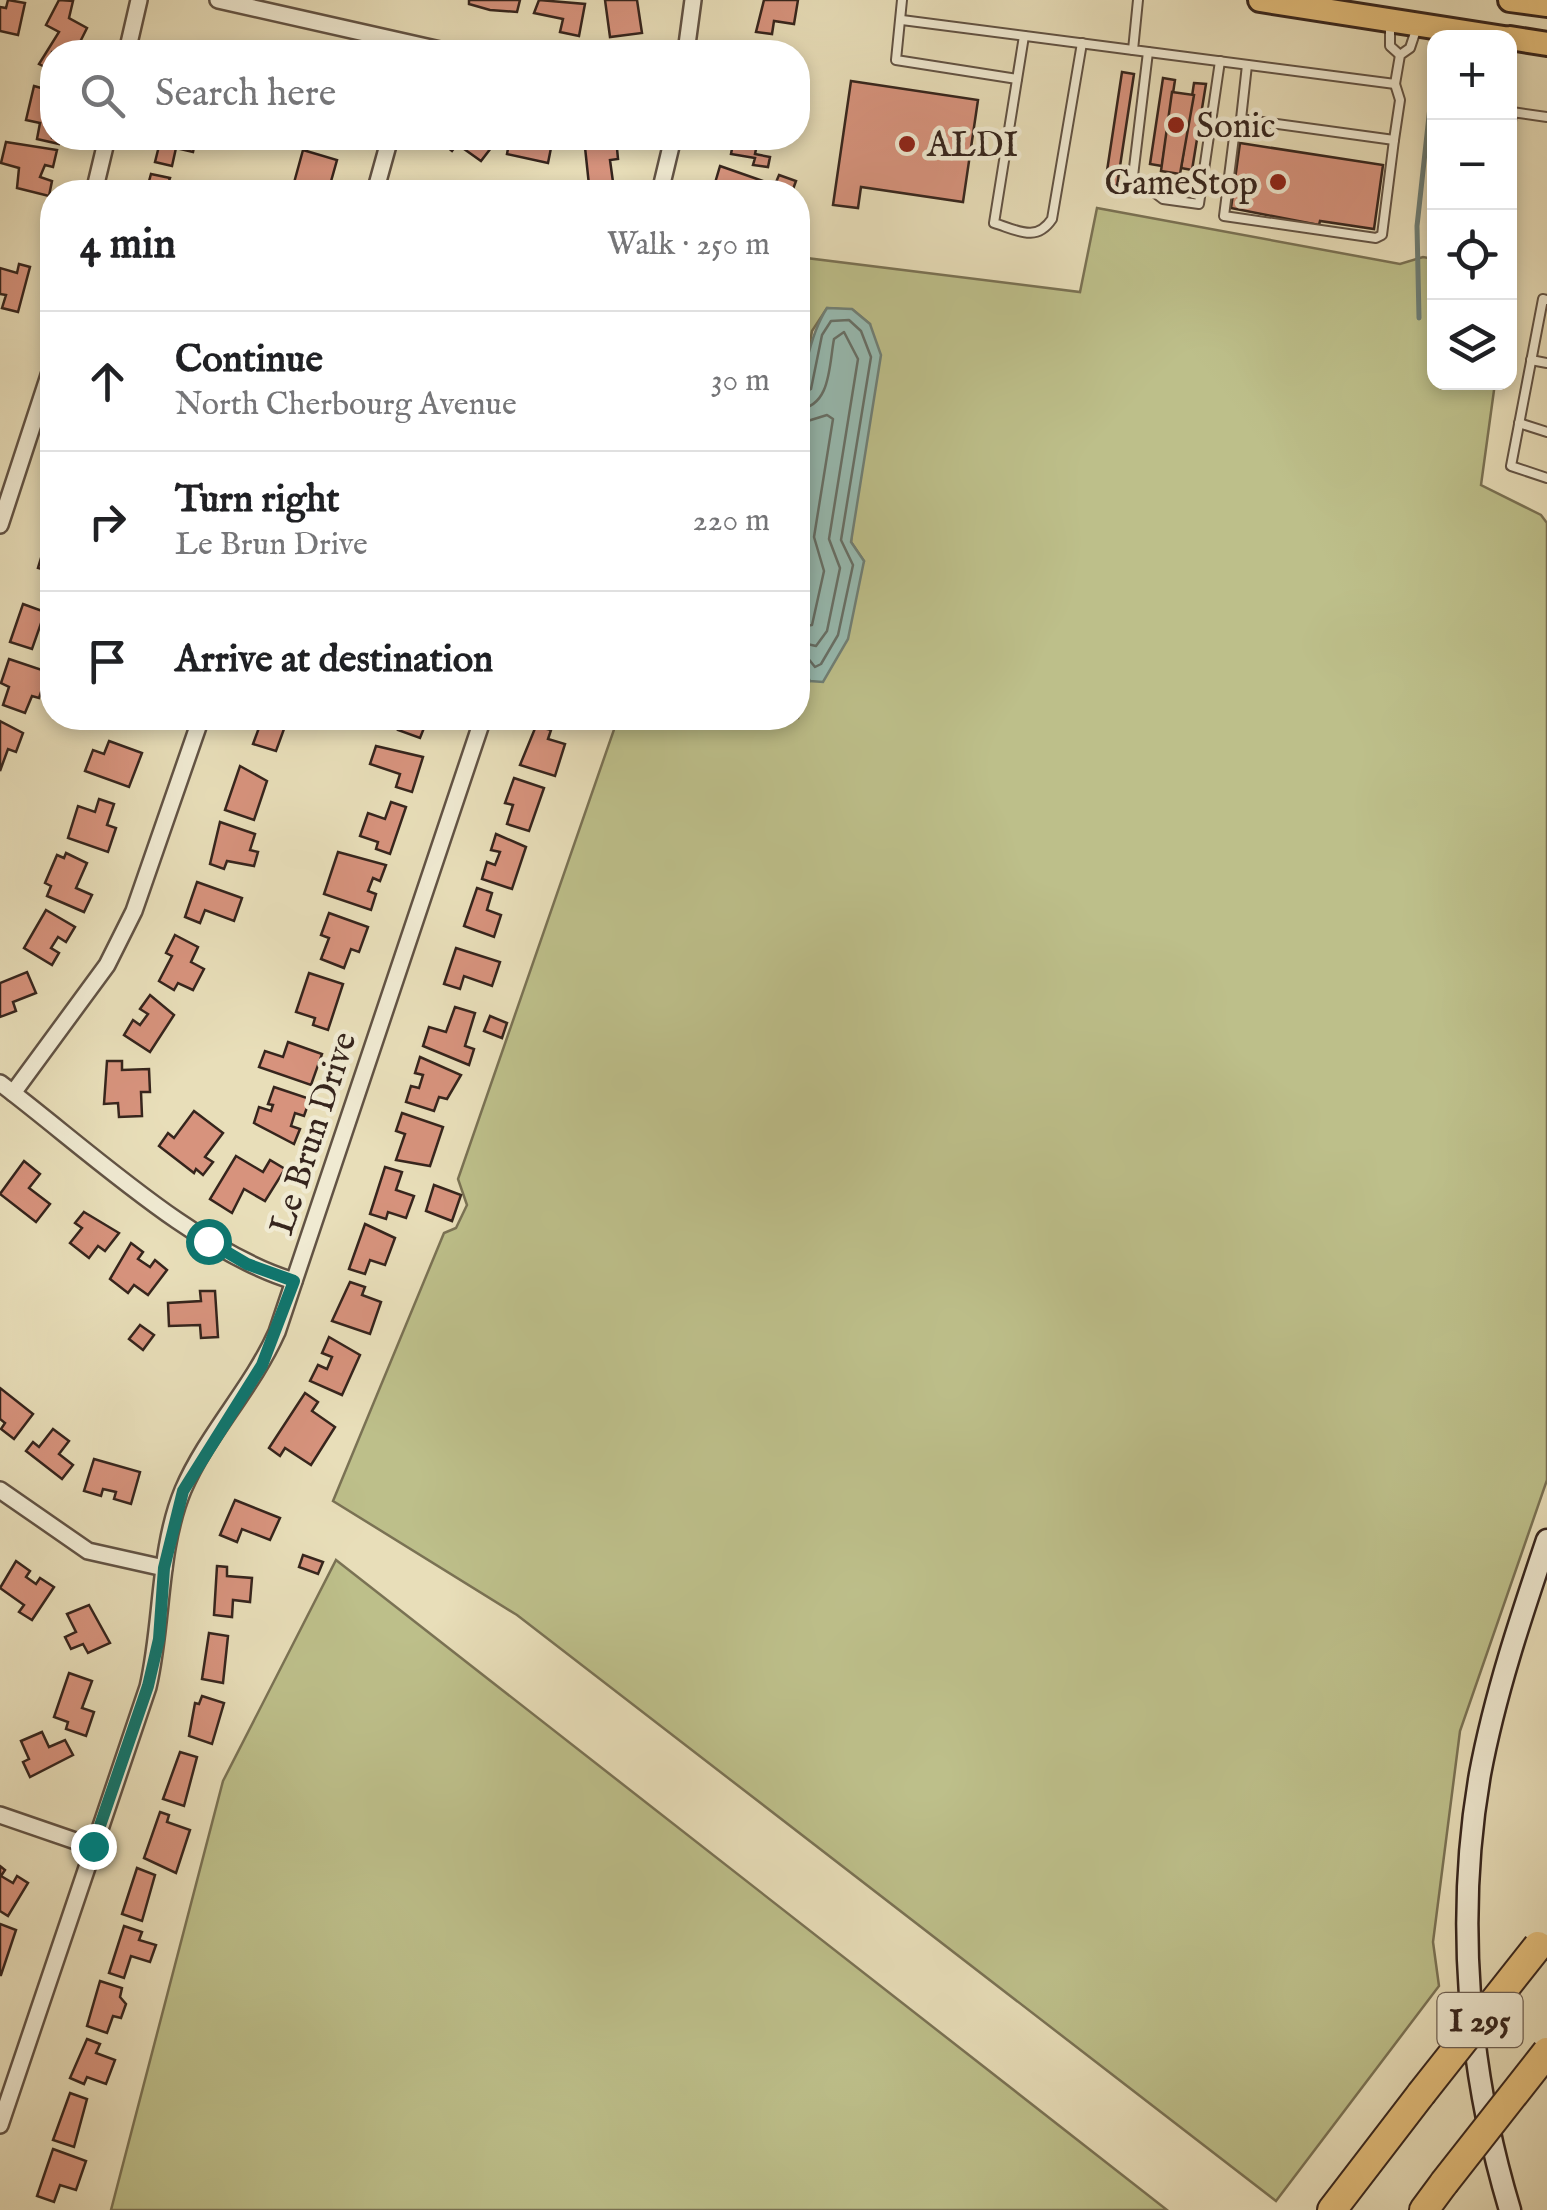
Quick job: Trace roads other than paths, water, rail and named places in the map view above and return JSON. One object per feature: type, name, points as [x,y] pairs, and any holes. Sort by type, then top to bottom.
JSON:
[{"type":"highway","name":"I 295","points":[[1332,2210],[1543,1940]]},
{"type":"highway","name":"I 295","points":[[1424,2210],[1547,2052]]},
{"type":"main road","points":[[1260,0],[1455,30]]},
{"type":"main road","points":[[1510,0],[1547,6]]},
{"type":"main road","points":[[1517,40],[1547,44]]},
{"type":"street","points":[[130,40],[140,0]]},
{"type":"street","points":[[218,0],[381,40]]},
{"type":"street","points":[[688,40],[694,0]]},
{"type":"street","points":[[97,180],[104,150]]},
{"type":"street","points":[[378,180],[387,150]]},
{"type":"street","points":[[663,180],[670,150]]},
{"type":"street","points":[[0,525],[40,403]]},
{"type":"street","points":[[196,730],[134,911],[107,964],[6,1088],[208,1241],[247,1264],[294,1281]]},
{"type":"street","name":"Le Brun Drive","points":[[0,2125],[148,1686],[159,1639],[164,1568],[183,1491],[262,1365],[294,1281],[479,730]]},
{"type":"street","points":[[0,1490],[88,1551],[164,1568]]},
{"type":"street","points":[[1510,2210],[1479,2071],[1468,1904],[1480,1778],[1489,1731],[1547,1540]]},
{"type":"street","points":[[0,1815],[93,1846]]},
{"type":"lane","points":[[902,0],[896,60],[1017,80]]},
{"type":"lane","points":[[1133,50],[1138,0]]},
{"type":"lane","points":[[902,20],[1395,84]]},
{"type":"lane","points":[[1391,20],[1390,46],[1400,55]]},
{"type":"lane","points":[[1247,65],[1224,216],[1319,230],[1382,234],[1400,100],[1395,84],[1400,55],[1410,48],[1416,24]]},
{"type":"lane","points":[[1024,36],[994,223],[1034,235],[1044,231],[1052,220],[1082,44]]},
{"type":"lane","points":[[1148,52],[1133,176],[1163,199],[1199,204],[1220,61]]},
{"type":"lane","points":[[1511,120],[1512,112],[1547,117]]},
{"type":"lane","points":[[1241,119],[1394,140]]},
{"type":"lane","points":[[1547,300],[1543,299],[1511,466],[1547,478]]},
{"type":"lane","points":[[1531,360],[1547,363]]},
{"type":"lane","points":[[1520,423],[1547,432]]},
{"type":"water","points":[[827,308],[852,309],[870,324],[881,355],[851,542],[864,561],[848,639],[823,682],[810,681],[813,340]]},
{"type":"waterway","points":[[1419,318],[1417,226],[1429,120]]},
{"type":"place","name":"Sonic","points":[[1176,125]]},
{"type":"place","name":"ALDI","points":[[907,144]]},
{"type":"place","name":"GameStop","points":[[1278,182]]}]
